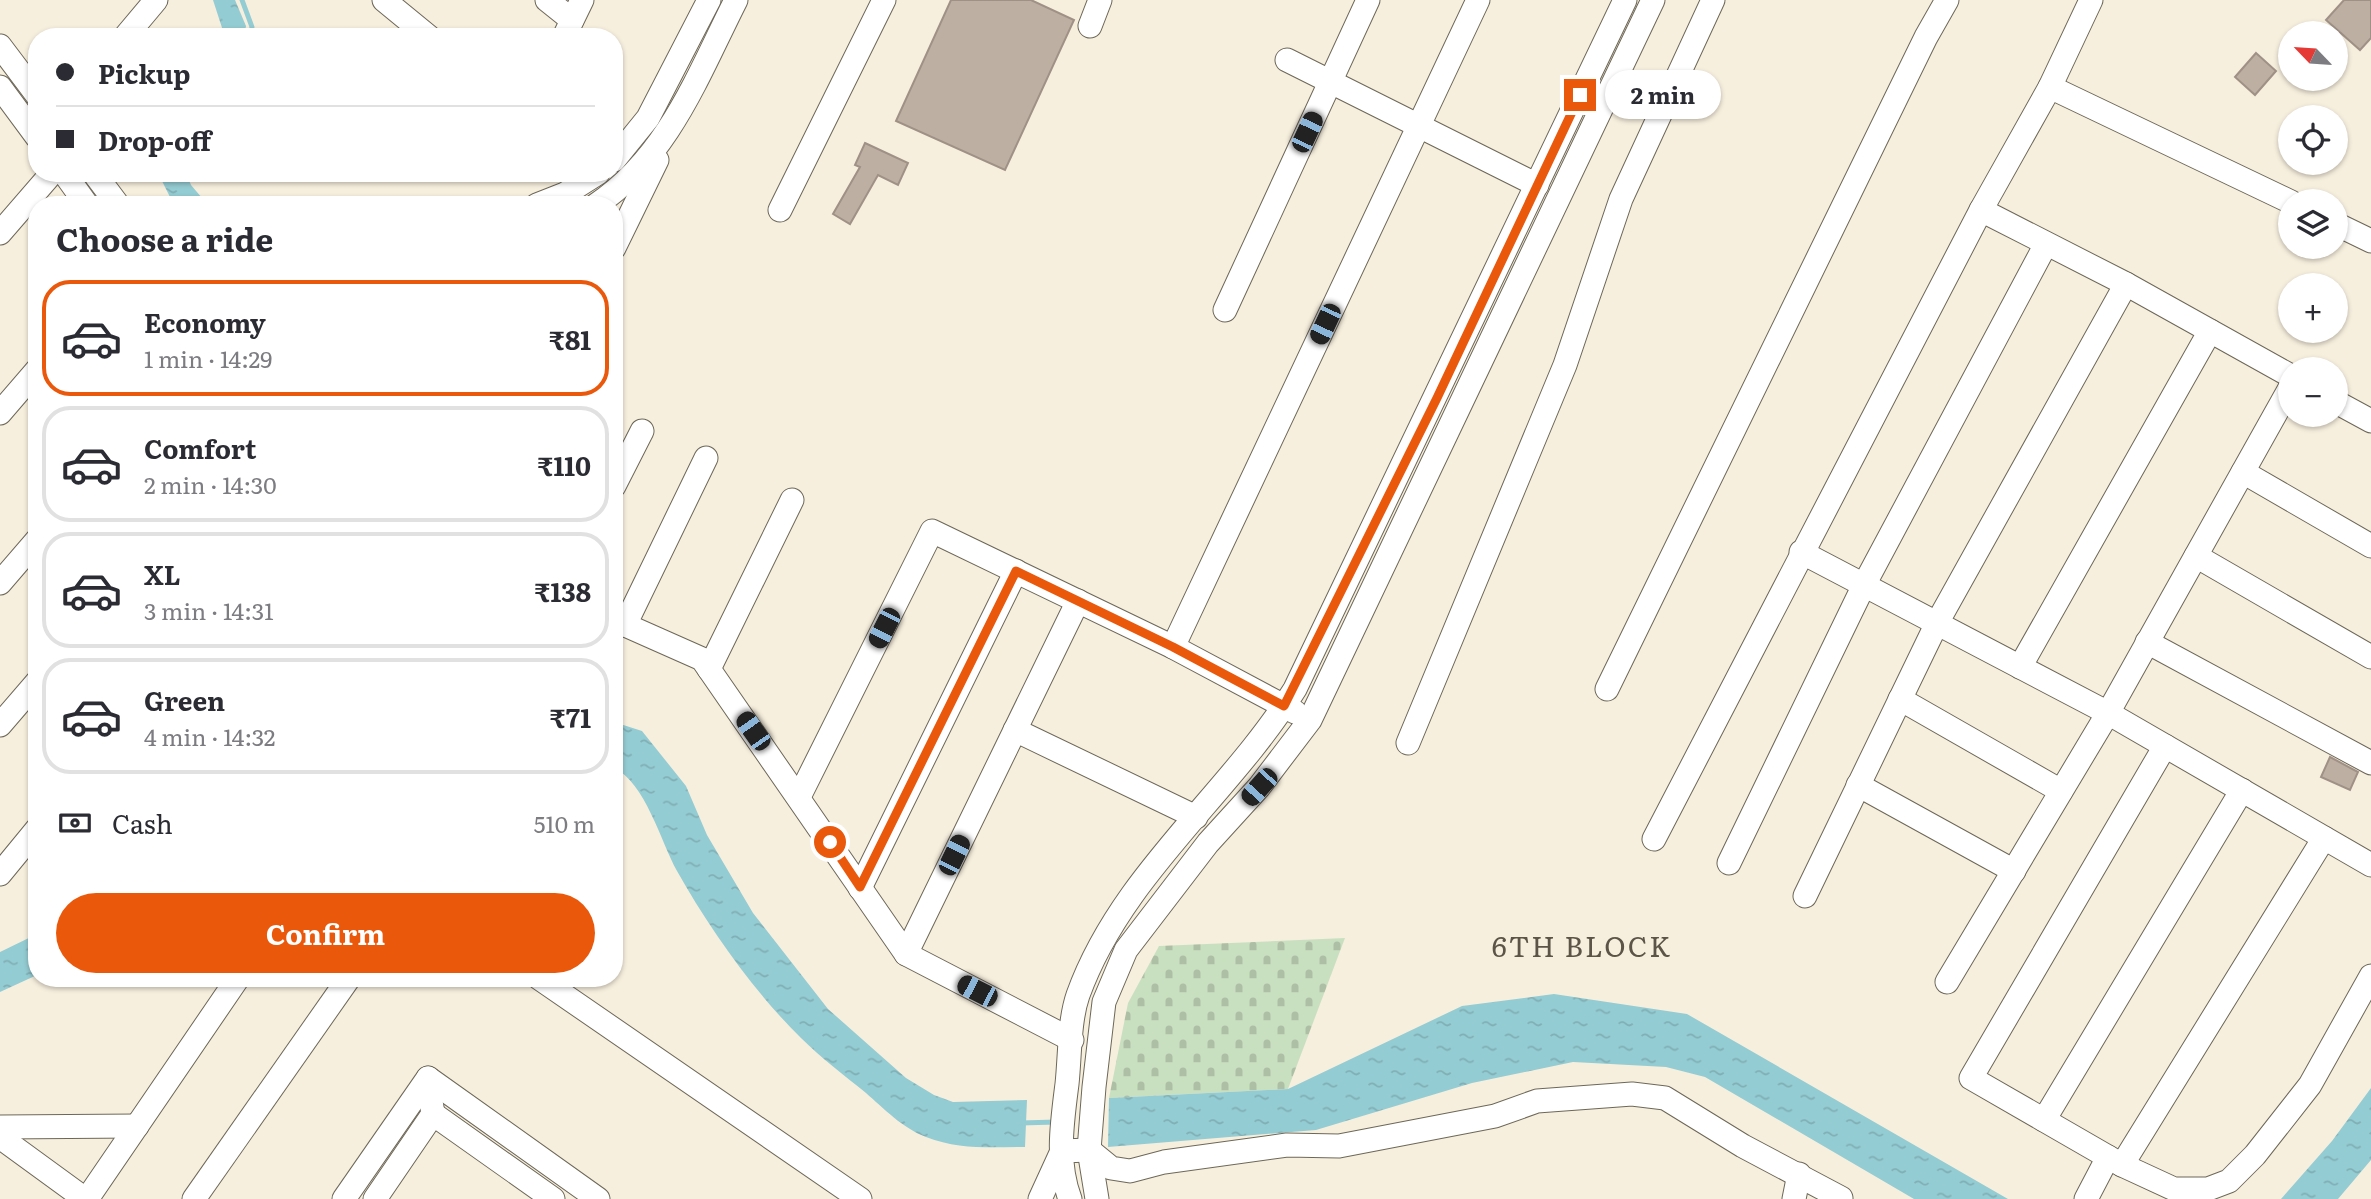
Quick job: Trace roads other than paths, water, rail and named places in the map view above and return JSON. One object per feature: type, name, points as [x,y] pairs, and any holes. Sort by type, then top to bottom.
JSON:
[{"type":"street","points":[[133,28],[156,0]]},
{"type":"street","points":[[384,0],[418,28]]},
{"type":"street","points":[[547,0],[573,19]]},
{"type":"street","points":[[623,146],[648,118],[709,0]]},
{"type":"street","points":[[623,229],[736,0]]},
{"type":"street","points":[[780,210],[884,0]]},
{"type":"street","points":[[1090,26],[1100,0]]},
{"type":"street","points":[[1225,310],[1368,0]]},
{"type":"street","points":[[1173,647],[1478,0]]},
{"type":"street","points":[[1070,1199],[1065,1184],[1062,1151],[1063,1116],[1077,997],[1114,922],[1157,863],[1262,738],[1284,706],[1625,0]]},
{"type":"street","points":[[1097,1199],[1091,1130],[1104,1002],[1126,950],[1208,843],[1259,787],[1310,720],[1653,0]]},
{"type":"street","points":[[1408,743],[1565,365],[1620,199],[1713,0]]},
{"type":"street","points":[[1607,689],[1920,49],[1947,0]]},
{"type":"street","points":[[1654,839],[1981,210],[2050,87],[2091,0]]},
{"type":"street","points":[[0,46],[28,83]]},
{"type":"street","points":[[1287,60],[1537,185]]},
{"type":"street","points":[[2050,87],[2278,196]]},
{"type":"street","points":[[0,88],[28,125]]},
{"type":"street","points":[[608,196],[643,165],[680,111]]},
{"type":"street","points":[[32,196],[44,182]]},
{"type":"street","points":[[560,196],[583,182]]},
{"type":"street","points":[[610,182],[616,190]]},
{"type":"street","points":[[0,233],[28,201]]},
{"type":"street","points":[[1981,210],[2126,284],[2278,369]]},
{"type":"street","points":[[2348,229],[2371,240]]},
{"type":"street","points":[[1728,863],[1864,585],[2046,244]]},
{"type":"street","points":[[1805,896],[1937,623],[2126,284]]},
{"type":"street","points":[[2020,667],[2210,331]]},
{"type":"street","points":[[0,414],[28,381]]},
{"type":"street","points":[[1947,982],[2108,713],[2278,409]]},
{"type":"street","points":[[2348,409],[2371,421]]},
{"type":"street","points":[[623,468],[642,431]]},
{"type":"street","points":[[623,616],[706,458]]},
{"type":"street","points":[[2243,472],[2371,546]]},
{"type":"street","points":[[709,669],[792,500]]},
{"type":"street","points":[[799,797],[933,531],[1173,647],[1310,720]]},
{"type":"street","points":[[0,583],[28,550]]},
{"type":"street","points":[[1801,552],[2108,713],[2371,865]]},
{"type":"street","points":[[2196,556],[2371,657]]},
{"type":"street","points":[[860,887],[1016,571]]},
{"type":"street","points":[[906,954],[1078,601]]},
{"type":"street","points":[[623,623],[702,659],[906,954],[1072,1040]]},
{"type":"street","points":[[2147,642],[2371,763]]},
{"type":"street","points":[[0,725],[28,692]]},
{"type":"street","points":[[1900,699],[2061,790]]},
{"type":"street","points":[[1015,730],[1196,817]]},
{"type":"street","points":[[2165,746],[1971,1078],[2115,1161],[2174,1189],[2197,1191],[2229,1181],[2255,1155],[2310,1085],[2371,976]]},
{"type":"street","points":[[1858,785],[2014,871]]},
{"type":"street","points":[[2044,1120],[2242,790]]},
{"type":"street","points":[[2086,1199],[2115,1161],[2324,838]]},
{"type":"street","points":[[0,874],[28,840]]},
{"type":"street","points":[[0,1137],[86,1199],[232,987]]},
{"type":"street","points":[[194,1199],[343,987]]},
{"type":"street","points":[[552,987],[860,1199]]},
{"type":"street","points":[[375,1199],[433,1114],[428,1078]]},
{"type":"street","points":[[344,1199],[428,1078]]},
{"type":"street","points":[[428,1078],[598,1199]]},
{"type":"street","points":[[1091,1130],[1111,1168],[1130,1171],[1164,1162],[1287,1145],[1339,1146],[1495,1116],[1537,1101],[1632,1094],[1665,1098],[1743,1146],[1841,1198]]},
{"type":"street","points":[[433,1114],[552,1199]]},
{"type":"street","points":[[0,1127],[137,1126]]},
{"type":"street","points":[[1040,1199],[1062,1151],[1091,1130]]},
{"type":"street","points":[[1794,1199],[1799,1174]]},
{"type":"water","points":[[213,0],[235,0],[246,28],[222,28]]},
{"type":"water","points":[[162,182],[190,182],[200,196],[170,196]]},
{"type":"water","points":[[623,725],[642,731],[686,786],[707,835],[753,913],[828,1009],[906,1078],[934,1095],[953,1102],[1027,1100],[1025,1147],[963,1146],[938,1141],[918,1133],[894,1118],[809,1045],[766,1001],[703,915],[677,871],[643,799],[625,775]]},
{"type":"water","points":[[28,938],[28,979],[0,992],[0,952]]},
{"type":"water","points":[[1554,994],[1687,1014],[2008,1199],[1914,1199],[1705,1077],[1666,1067],[1573,1062],[1472,1083],[1316,1130],[1108,1147],[1109,1098],[1288,1089],[1462,1006]]},
{"type":"water","points":[[2371,1088],[2371,1160],[2338,1199],[2281,1199],[2332,1141]]},
{"type":"waterway","points":[[242,0],[252,28]]},
{"type":"waterway","points":[[1021,1123],[1056,1122]]},
{"type":"district","name":"6TH BLOCK","points":[[1582,947]]}]
